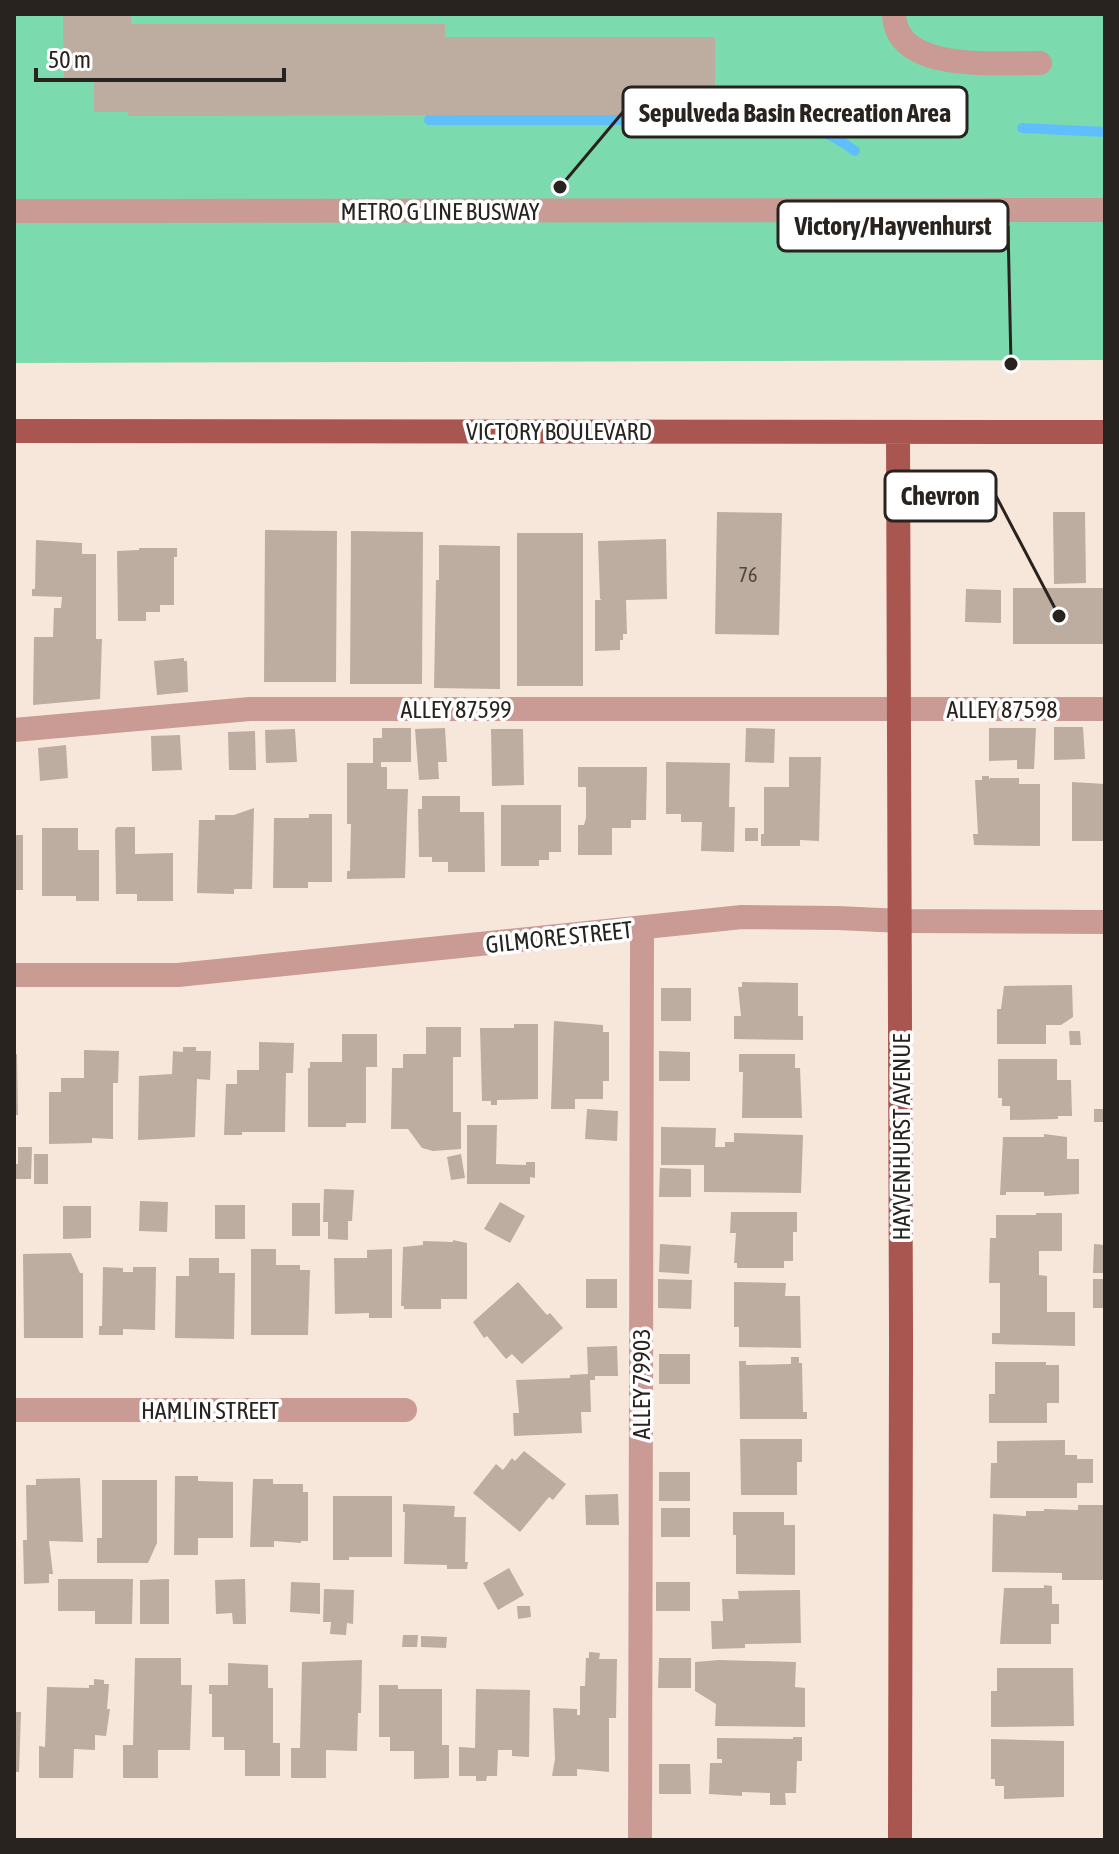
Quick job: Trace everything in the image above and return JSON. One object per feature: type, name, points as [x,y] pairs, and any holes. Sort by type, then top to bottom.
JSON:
[{"type":"main road","name":"VICTORY BOULEVARD","points":[[14,431],[1105,432]]},
{"type":"main road","name":"HAYVENHURST AVENUE","points":[[898,433],[902,921],[900,1840]]},
{"type":"street","points":[[894,14],[894,27],[905,44],[940,60],[1040,63]]},
{"type":"street","name":"METRO G LINE BUSWAY","points":[[14,211],[1105,210]]},
{"type":"street","name":"ALLEY 87599","points":[[14,730],[250,709],[899,709]]},
{"type":"street","name":"ALLEY 87598","points":[[899,709],[1105,709]]},
{"type":"street","name":"GILMORE STREET","points":[[14,975],[178,975],[742,917],[1105,922]]},
{"type":"street","name":"ALLEY 79903","points":[[640,1840],[642,929]]},
{"type":"street","name":"HAMLIN STREET","points":[[14,1410],[405,1410]]},
{"type":"green space","points":[[14,14],[1105,14],[1105,360],[14,363]]},
{"type":"building","points":[[63,14],[128,14],[131,24],[445,24],[445,37],[715,37],[715,115],[128,116],[128,112],[94,112],[94,80],[64,80]]},
{"type":"building","points":[[717,512],[782,513],[779,635],[715,634]]},
{"type":"building","points":[[1053,512],[1085,512],[1086,583],[1054,584]]},
{"type":"building","points":[[265,530],[337,531],[336,682],[264,682]]},
{"type":"building","points":[[351,531],[423,532],[422,684],[350,684]]},
{"type":"building","points":[[517,533],[583,533],[583,686],[517,686]]},
{"type":"building","points":[[666,539],[667,599],[626,600],[627,634],[623,634],[623,640],[620,640],[620,650],[595,651],[595,600],[602,600],[598,541]]},
{"type":"building","points":[[36,540],[82,543],[82,554],[96,554],[96,639],[102,639],[100,699],[33,705],[34,637],[53,637],[54,608],[61,608],[62,597],[32,596],[32,589],[35,589]]},
{"type":"building","points":[[439,545],[500,546],[500,689],[434,688]]},
{"type":"building","points":[[177,548],[177,557],[174,557],[174,605],[160,605],[160,612],[146,612],[146,621],[118,621],[117,551]]},
{"type":"building","points":[[1013,588],[1105,588],[1105,644],[1013,644]]},
{"type":"building","points":[[966,589],[1001,590],[1001,623],[965,622]]},
{"type":"building","points":[[184,658],[187,661],[188,692],[157,695],[154,661]]},
{"type":"building","points":[[1054,727],[1083,727],[1085,759],[1054,760]]},
{"type":"building","points":[[382,728],[411,728],[411,762],[381,762],[381,767],[387,767],[387,789],[408,789],[405,878],[347,879],[347,871],[350,871],[351,824],[347,824],[347,763],[373,763],[373,738],[382,738]]},
{"type":"building","points":[[445,728],[447,762],[438,762],[439,779],[419,780],[415,729]]},
{"type":"building","points":[[746,728],[775,729],[774,763],[745,762]]},
{"type":"building","points":[[989,728],[1036,728],[1034,769],[1017,769],[1017,760],[989,761]]},
{"type":"building","points":[[295,729],[297,762],[266,763],[265,730]]},
{"type":"building","points":[[491,729],[523,729],[524,785],[492,786]]},
{"type":"building","points":[[255,731],[256,770],[229,770],[228,732]]},
{"type":"building","points":[[180,735],[182,770],[152,771],[151,736]]},
{"type":"building","points":[[66,745],[68,778],[40,781],[38,748]]},
{"type":"building","points":[[789,757],[821,757],[819,841],[800,840],[800,846],[761,846],[764,787],[789,787]]},
{"type":"building","points":[[666,762],[730,763],[729,807],[735,807],[734,852],[701,851],[702,822],[681,822],[681,814],[666,814]]},
{"type":"building","points":[[578,767],[647,767],[646,820],[631,820],[631,828],[612,828],[612,855],[578,855],[578,825],[584,825],[586,818],[586,787],[578,787]]},
{"type":"building","points":[[982,776],[989,776],[989,780],[1019,778],[1019,784],[1040,784],[1040,846],[974,845],[973,834],[978,834],[975,780],[982,780]]},
{"type":"building","points":[[1072,782],[1105,784],[1105,841],[1072,841]]},
{"type":"building","points":[[422,796],[460,796],[460,812],[484,812],[485,872],[448,872],[448,862],[432,862],[432,857],[419,857],[418,809],[422,809]]},
{"type":"building","points":[[501,805],[561,805],[561,852],[549,852],[549,860],[539,860],[539,866],[501,866]]},
{"type":"building","points":[[254,808],[252,889],[234,889],[234,894],[197,893],[199,820],[215,820],[215,815],[234,815]]},
{"type":"building","points":[[309,814],[332,814],[332,882],[308,882],[308,888],[273,888],[274,818],[309,818]]},
{"type":"building","points":[[117,827],[135,827],[135,854],[173,853],[173,901],[137,901],[137,894],[116,894]]},
{"type":"building","points":[[42,828],[78,828],[78,850],[99,850],[99,901],[76,901],[76,896],[42,896]]},
{"type":"building","points":[[745,828],[758,828],[758,841],[745,841]]},
{"type":"building","points":[[14,835],[23,835],[23,890],[14,890]]},
{"type":"building","points":[[742,982],[798,983],[798,1016],[803,1016],[803,1040],[734,1039],[734,1016],[741,1016],[738,987],[742,987]]},
{"type":"building","points":[[1072,985],[1073,1017],[1061,1025],[1046,1025],[1046,1044],[997,1044],[997,1009],[1001,1009],[1004,986]]},
{"type":"building","points":[[661,988],[691,988],[691,1021],[661,1021]]},
{"type":"building","points":[[554,1021],[603,1025],[603,1032],[609,1032],[609,1081],[603,1081],[603,1099],[575,1099],[575,1109],[551,1109]]},
{"type":"building","points":[[514,1024],[538,1024],[538,1099],[497,1100],[497,1105],[491,1105],[491,1101],[482,1101],[480,1028],[514,1028]]},
{"type":"building","points":[[426,1027],[461,1027],[461,1057],[453,1057],[453,1112],[461,1112],[461,1149],[433,1151],[422,1148],[408,1129],[391,1129],[392,1068],[403,1068],[403,1054],[426,1054]]},
{"type":"building","points":[[1069,1031],[1080,1031],[1081,1045],[1070,1045]]},
{"type":"building","points":[[342,1034],[377,1034],[377,1067],[366,1067],[366,1123],[346,1123],[346,1127],[308,1127],[310,1062],[342,1062]]},
{"type":"building","points":[[259,1042],[294,1043],[293,1073],[286,1073],[285,1132],[224,1135],[226,1084],[237,1084],[237,1070],[259,1070]]},
{"type":"building","points":[[183,1047],[211,1051],[210,1080],[197,1079],[195,1137],[138,1140],[139,1076],[172,1074],[173,1051],[183,1052]]},
{"type":"building","points":[[84,1050],[119,1051],[118,1083],[113,1083],[113,1139],[92,1138],[92,1143],[49,1144],[49,1092],[61,1092],[61,1078],[84,1078]]},
{"type":"building","points":[[659,1051],[690,1052],[690,1081],[659,1081]]},
{"type":"building","points":[[14,1054],[17,1054],[18,1115],[14,1115]]},
{"type":"building","points":[[739,1054],[795,1054],[795,1068],[800,1068],[802,1118],[742,1118],[743,1072],[739,1072]]},
{"type":"building","points":[[998,1059],[1057,1059],[1057,1080],[1071,1080],[1072,1116],[1010,1120],[1010,1106],[1002,1106],[1002,1098],[998,1098]]},
{"type":"building","points":[[587,1109],[618,1111],[617,1141],[585,1139]]},
{"type":"building","points":[[1094,1109],[1105,1109],[1105,1122],[1094,1122]]},
{"type":"building","points":[[467,1125],[497,1125],[496,1164],[526,1165],[526,1162],[535,1162],[535,1178],[530,1177],[530,1184],[467,1184]]},
{"type":"building","points":[[661,1127],[716,1128],[715,1147],[725,1147],[725,1142],[734,1142],[734,1133],[803,1135],[801,1193],[704,1192],[704,1165],[661,1165]]},
{"type":"building","points":[[1044,1134],[1067,1137],[1067,1159],[1079,1159],[1079,1194],[1044,1196],[1044,1192],[1006,1192],[1006,1195],[1000,1195],[1003,1137],[1044,1137]]},
{"type":"building","points":[[18,1147],[32,1147],[31,1179],[14,1179]]},
{"type":"building","points":[[34,1154],[48,1154],[48,1184],[34,1184]]},
{"type":"building","points":[[461,1154],[465,1178],[451,1180],[447,1157]]},
{"type":"building","points":[[660,1168],[691,1169],[691,1197],[659,1197]]},
{"type":"building","points":[[324,1189],[354,1190],[348,1240],[328,1239],[328,1222],[323,1222]]},
{"type":"building","points":[[140,1201],[168,1202],[167,1232],[139,1231]]},
{"type":"building","points":[[500,1202],[525,1216],[510,1243],[484,1229]]},
{"type":"building","points":[[292,1203],[320,1203],[320,1236],[292,1236]]},
{"type":"building","points":[[215,1205],[245,1205],[245,1239],[215,1239]]},
{"type":"building","points":[[63,1206],[91,1206],[91,1238],[63,1239]]},
{"type":"building","points":[[731,1212],[797,1212],[793,1261],[784,1261],[784,1268],[737,1268],[737,1263],[734,1263],[736,1233],[730,1233]]},
{"type":"building","points":[[1062,1213],[1062,1251],[1039,1251],[1039,1275],[1047,1276],[1047,1312],[1075,1312],[1075,1346],[992,1344],[992,1333],[1000,1333],[1000,1283],[989,1283],[990,1238],[996,1238],[996,1215]]},
{"type":"building","points":[[423,1241],[467,1243],[467,1299],[441,1299],[441,1309],[404,1309],[401,1306],[403,1247],[423,1245]]},
{"type":"building","points":[[660,1244],[691,1246],[689,1274],[659,1272]]},
{"type":"building","points":[[1094,1244],[1105,1245],[1105,1273],[1093,1273]]},
{"type":"building","points":[[251,1249],[276,1249],[276,1265],[300,1265],[300,1270],[310,1270],[308,1335],[251,1335]]},
{"type":"building","points":[[392,1249],[392,1318],[369,1318],[369,1313],[335,1314],[334,1258],[367,1258],[367,1250]]},
{"type":"building","points":[[71,1253],[80,1273],[83,1273],[83,1338],[24,1338],[23,1254]]},
{"type":"building","points":[[189,1258],[219,1258],[219,1273],[235,1273],[234,1339],[175,1338],[176,1276],[189,1276]]},
{"type":"building","points":[[103,1267],[133,1272],[133,1267],[156,1267],[155,1330],[123,1329],[123,1335],[99,1335],[99,1326],[102,1326]]},
{"type":"building","points":[[586,1279],[617,1279],[617,1308],[586,1308]]},
{"type":"building","points":[[658,1279],[692,1280],[691,1309],[658,1308]]},
{"type":"building","points":[[1093,1279],[1105,1279],[1105,1308],[1093,1308]]},
{"type":"building","points":[[518,1282],[563,1328],[522,1364],[512,1354],[506,1359],[487,1336],[484,1338],[473,1322]]},
{"type":"building","points":[[734,1282],[786,1283],[785,1296],[800,1296],[801,1348],[739,1347],[739,1327],[734,1327]]},
{"type":"building","points":[[617,1346],[618,1376],[595,1376],[595,1380],[590,1380],[591,1412],[581,1412],[582,1433],[514,1436],[513,1413],[519,1413],[516,1380],[570,1378],[570,1375],[588,1374],[587,1347]]},
{"type":"building","points":[[659,1354],[690,1354],[690,1384],[659,1384]]},
{"type":"building","points":[[791,1357],[799,1357],[799,1363],[802,1363],[803,1412],[807,1412],[807,1419],[740,1419],[739,1361],[746,1361],[746,1365],[791,1364]]},
{"type":"building","points":[[995,1362],[1059,1365],[1059,1403],[1047,1403],[1047,1423],[989,1423],[989,1394],[995,1394]]},
{"type":"building","points":[[740,1439],[802,1439],[802,1462],[797,1462],[797,1495],[741,1495]]},
{"type":"building","points":[[1065,1440],[1065,1455],[1093,1459],[1093,1483],[1077,1483],[1077,1498],[990,1498],[991,1463],[997,1463],[997,1441]]},
{"type":"building","points":[[524,1451],[566,1484],[553,1500],[549,1497],[520,1532],[473,1493],[496,1464],[503,1470],[512,1458],[515,1461]]},
{"type":"building","points":[[659,1472],[690,1472],[690,1501],[659,1501]]},
{"type":"building","points":[[175,1476],[198,1476],[198,1481],[233,1482],[233,1538],[198,1538],[198,1555],[174,1555]]},
{"type":"building","points":[[80,1478],[83,1542],[49,1541],[53,1574],[49,1574],[49,1583],[24,1584],[26,1485],[36,1485],[36,1479]]},
{"type":"building","points":[[253,1479],[273,1479],[273,1484],[303,1484],[303,1492],[308,1492],[308,1541],[274,1541],[274,1547],[250,1547]]},
{"type":"building","points":[[102,1480],[157,1480],[157,1543],[148,1563],[97,1563],[97,1538],[102,1538]]},
{"type":"building","points":[[618,1494],[619,1525],[586,1525],[585,1495]]},
{"type":"building","points":[[333,1496],[392,1496],[392,1557],[333,1560]]},
{"type":"building","points":[[403,1504],[455,1506],[454,1517],[466,1517],[467,1569],[447,1569],[447,1565],[404,1564]]},
{"type":"building","points":[[1078,1505],[1105,1505],[1105,1580],[1062,1580],[1062,1573],[992,1572],[993,1514],[1026,1516],[1026,1511],[1078,1510]]},
{"type":"building","points":[[661,1508],[690,1508],[690,1537],[661,1537]]},
{"type":"building","points":[[733,1512],[784,1512],[784,1525],[795,1525],[795,1575],[736,1574]]},
{"type":"building","points":[[509,1568],[524,1595],[498,1610],[483,1583]]},
{"type":"building","points":[[58,1579],[133,1579],[132,1624],[95,1624],[95,1611],[58,1611]]},
{"type":"building","points":[[169,1579],[169,1624],[140,1624],[140,1580]]},
{"type":"building","points":[[245,1579],[246,1624],[233,1624],[232,1613],[216,1614],[215,1580]]},
{"type":"building","points":[[291,1582],[320,1583],[320,1614],[290,1612]]},
{"type":"building","points":[[656,1582],[690,1582],[690,1611],[656,1611]]},
{"type":"building","points":[[1044,1585],[1052,1586],[1052,1604],[1059,1604],[1059,1624],[1051,1624],[1051,1644],[1000,1644],[1004,1588],[1044,1588]]},
{"type":"building","points":[[324,1589],[354,1590],[353,1624],[347,1623],[346,1635],[330,1634],[331,1622],[323,1622]]},
{"type":"building","points":[[800,1590],[801,1643],[745,1644],[745,1648],[712,1649],[711,1621],[723,1621],[722,1599],[739,1599],[738,1591]]},
{"type":"building","points":[[517,1606],[530,1606],[531,1617],[518,1619]]},
{"type":"building","points":[[403,1635],[418,1635],[417,1647],[402,1647]]},
{"type":"building","points":[[421,1636],[447,1637],[446,1648],[421,1647]]},
{"type":"building","points":[[589,1652],[600,1653],[599,1659],[617,1659],[616,1718],[609,1718],[609,1772],[577,1769],[577,1776],[552,1776],[555,1759],[553,1708],[577,1709],[577,1715],[580,1715],[580,1686],[585,1686]]},
{"type":"building","points":[[135,1658],[181,1658],[181,1685],[192,1685],[190,1750],[158,1750],[158,1778],[123,1778],[123,1745],[133,1745]]},
{"type":"building","points":[[659,1658],[691,1658],[691,1688],[658,1688]]},
{"type":"building","points":[[362,1660],[357,1751],[326,1750],[326,1778],[291,1778],[291,1748],[300,1748],[302,1662]]},
{"type":"building","points":[[695,1662],[796,1662],[795,1687],[805,1688],[805,1727],[715,1726],[716,1704],[695,1691]]},
{"type":"building","points":[[228,1663],[268,1665],[268,1688],[273,1688],[273,1743],[280,1743],[280,1776],[245,1776],[245,1750],[224,1750],[224,1737],[212,1737],[212,1694],[209,1694],[209,1685],[228,1685]]},
{"type":"building","points":[[997,1668],[1073,1668],[1074,1726],[991,1727],[991,1691],[997,1691]]},
{"type":"building","points":[[94,1679],[109,1684],[107,1709],[110,1709],[106,1736],[95,1735],[95,1750],[74,1749],[73,1778],[39,1778],[39,1746],[45,1747],[47,1687],[89,1688],[89,1685],[94,1685]]},
{"type":"building","points":[[379,1685],[398,1685],[398,1689],[442,1689],[442,1745],[449,1745],[449,1778],[414,1779],[414,1751],[390,1751],[390,1737],[379,1737]]},
{"type":"building","points":[[476,1689],[530,1690],[529,1757],[512,1756],[512,1750],[498,1750],[497,1776],[487,1776],[486,1781],[476,1781],[476,1776],[459,1776],[459,1747],[475,1748]]},
{"type":"building","points":[[14,1712],[21,1712],[19,1772],[14,1772]]},
{"type":"building","points":[[802,1737],[802,1761],[797,1761],[796,1793],[785,1793],[786,1805],[770,1805],[770,1793],[742,1792],[742,1796],[709,1794],[710,1763],[722,1763],[722,1759],[717,1759],[717,1738]]},
{"type":"building","points":[[991,1739],[1064,1741],[1064,1797],[1004,1799],[1004,1786],[995,1786],[995,1779],[991,1779]]},
{"type":"building","points":[[659,1764],[690,1764],[691,1794],[659,1794]]},
{"type":"waterway","points":[[429,120],[759,120],[821,131],[855,151]]},
{"type":"waterway","points":[[1022,128],[1105,132]]},
{"type":"place","name":"Sepulveda Basin Recreation Area","points":[[560,187]]},
{"type":"place","name":"Victory/Hayvenhurst","points":[[1011,364]]},
{"type":"place","name":"Chevron","points":[[1059,616]]}]
